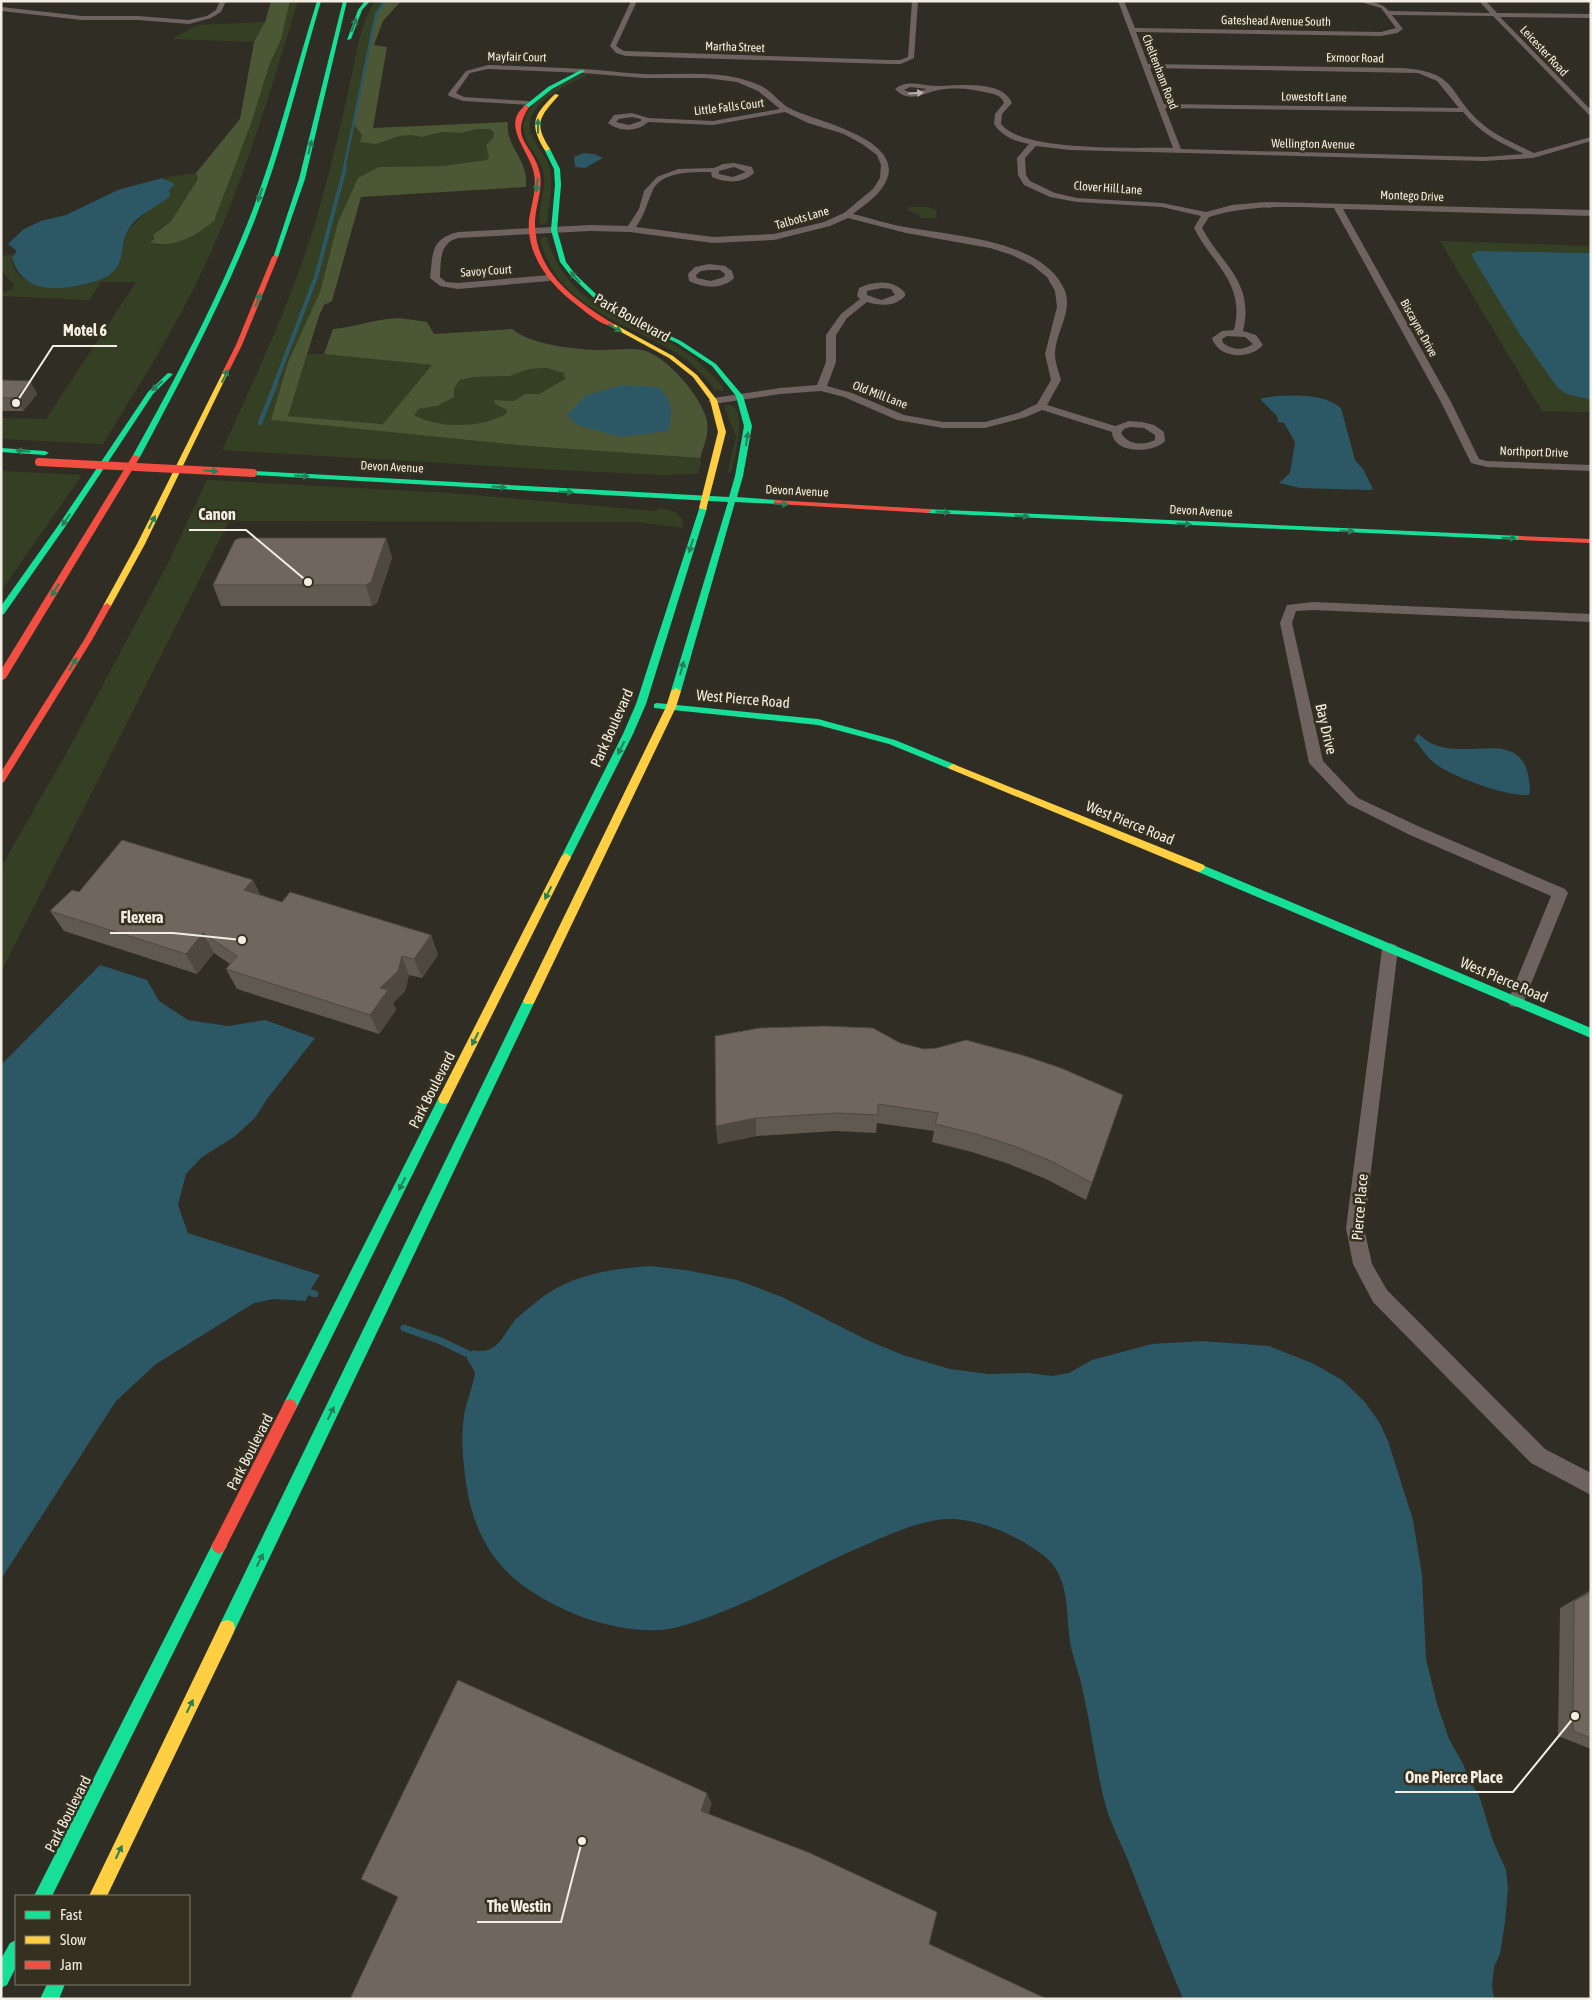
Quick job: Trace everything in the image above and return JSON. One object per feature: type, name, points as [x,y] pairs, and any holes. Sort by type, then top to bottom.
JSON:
[{"type":"main road","points":[[1,678],[126,476],[193,352],[251,222],[280,139],[304,48],[319,1]]},
{"type":"main road","points":[[3,785],[57,689],[88,640],[140,544],[236,352],[276,254],[302,180],[345,1]]},
{"type":"main road","points":[[320,102],[345,52],[360,10],[368,1]]},
{"type":"main road","points":[[301,20],[304,48]]},
{"type":"main road","points":[[528,103],[547,89],[582,71]]},
{"type":"main road","name":"Park Boulevard","points":[[44,1895],[624,743],[641,704],[705,500],[718,486],[748,436],[746,416],[739,396],[714,365],[679,342],[626,316],[595,296],[583,286],[563,262],[556,246],[554,230],[558,185],[557,169],[538,134],[537,120],[540,112],[554,97],[597,72]]},
{"type":"main road","name":"Park Boulevard","points":[[98,1895],[671,708],[732,501],[718,486],[722,432],[713,401],[703,384],[676,359],[609,325],[575,303],[549,278],[538,256],[531,231],[538,177],[532,158],[517,132],[521,114],[528,103]]},
{"type":"main road","points":[[1,612],[63,524],[150,393],[193,352]]},
{"type":"main road","name":"Devon Avenue","points":[[1,450],[42,457],[255,468],[559,478]]},
{"type":"main road","name":"Devon Avenue","points":[[1,460],[42,457]]},
{"type":"main road","name":"Devon Avenue","points":[[255,468],[705,500],[1218,526],[1591,541]]},
{"type":"main road","name":"Devon Avenue","points":[[718,486],[748,488]]},
{"type":"main road","name":"West Pierce Road","points":[[641,704],[818,722],[883,739],[1164,853],[1591,1033]]},
{"type":"main road","points":[[1,1979],[15,1951]]},
{"type":"main road","points":[[49,1999],[56,1985]]},
{"type":"street","points":[[1,9],[82,18],[188,22],[209,17],[219,11],[224,1]]},
{"type":"street","name":"Martha Street","points":[[634,1],[613,46],[620,52],[643,55],[860,62],[900,62],[911,58],[914,1]]},
{"type":"street","name":"Cheltenham Road","points":[[1121,1],[1178,151]]},
{"type":"street","points":[[1360,1],[1379,5],[1389,13],[1591,16]]},
{"type":"street","name":"Leicester Road","points":[[1482,1],[1591,115]]},
{"type":"street","name":"Gateshead Avenue South","points":[[1132,30],[1387,33],[1400,29],[1389,13]]},
{"type":"street","name":"Exmoor Road","points":[[1145,66],[1416,70],[1441,78],[1481,127],[1533,156]]},
{"type":"street","name":"Mayfair Court","points":[[528,103],[463,99],[456,98],[452,94],[468,72],[480,68],[582,71]]},
{"type":"street","points":[[582,71],[597,72]]},
{"type":"street","name":"Talbots Lane","points":[[531,231],[630,229],[713,240],[774,238],[827,224],[847,215],[876,191],[884,178],[885,166],[881,154],[865,142],[847,132],[810,121],[786,110],[761,89],[738,80],[706,76],[643,76],[597,72]]},
{"type":"street","name":"Wellington Avenue","points":[[936,88],[971,86],[998,93],[1006,98],[1008,103],[998,114],[997,121],[1001,130],[1033,144],[1077,149],[1470,159],[1533,156],[1591,139]]},
{"type":"street","name":"Lowestoft Lane","points":[[1162,106],[1466,110]]},
{"type":"street","name":"Little Falls Court","points":[[646,120],[713,122],[786,110]]},
{"type":"street","name":"Clover Hill Lane","points":[[1033,144],[1021,158],[1021,168],[1027,183],[1039,190],[1077,200],[1162,205],[1206,215]]},
{"type":"street","points":[[1576,144],[1591,149]]},
{"type":"street","points":[[630,229],[644,207],[648,191],[653,184],[674,173],[690,170],[715,170]]},
{"type":"street","name":"Montego Drive","points":[[1206,215],[1232,206],[1265,204],[1591,213]]},
{"type":"street","name":"Biscayne Drive","points":[[1337,206],[1478,463]]},
{"type":"street","points":[[847,215],[904,230],[1002,248],[1027,257],[1049,274],[1060,291],[1062,311],[1053,333],[1050,356],[1056,380],[1041,406],[1117,430]]},
{"type":"street","points":[[1206,215],[1198,228],[1204,241],[1226,267],[1233,281],[1240,305],[1238,333]]},
{"type":"street","name":"Savoy Court","points":[[531,231],[458,235],[443,240],[439,245],[435,278],[443,284],[458,286],[549,278]]},
{"type":"street","points":[[710,260],[713,240]]},
{"type":"street","points":[[821,388],[830,362],[831,335],[844,316],[866,299]]},
{"type":"street","name":"Old Mill Lane","points":[[713,401],[739,396],[821,388],[848,395],[901,418],[943,425],[985,425],[1022,415],[1041,406]]},
{"type":"street","name":"Northport Drive","points":[[1478,463],[1591,468]]},
{"type":"street","name":"Bay Drive","points":[[1516,1001],[1560,892],[1415,831],[1353,801],[1316,763],[1286,623],[1291,608],[1313,606],[1591,618]]},
{"type":"street","name":"Pierce Place","points":[[1390,949],[1355,1228],[1356,1246],[1364,1269],[1380,1296],[1538,1456],[1591,1485]]},
{"type":"green space","points":[[271,1],[290,1],[281,39],[269,66],[253,118],[214,221],[192,236],[176,243],[159,244],[150,242],[154,239],[153,235],[171,221],[198,179],[196,173],[240,119],[254,42],[265,22]]},
{"type":"green space","points":[[290,1],[298,1],[253,143],[228,212],[198,280],[176,322],[103,444],[1,439],[1,418],[46,419],[136,282],[101,282],[89,300],[1,296],[1,293],[12,289],[14,284],[1,271],[1,256],[13,254],[14,266],[19,276],[29,282],[55,287],[91,283],[112,273],[122,250],[127,231],[169,190],[166,178],[162,178],[196,173],[198,179],[171,221],[158,230],[151,242],[157,245],[170,243],[221,198],[253,118],[269,66],[281,39]]},
{"type":"green space","points":[[375,1],[385,1],[376,14],[354,125],[362,135],[394,139],[399,136],[411,135],[422,137],[442,132],[461,133],[477,129],[490,129],[494,132],[489,157],[487,160],[442,166],[379,167],[338,222],[320,292],[288,362],[271,420],[528,446],[700,458],[701,463],[698,474],[662,475],[559,470],[222,450],[272,338],[306,252],[331,165],[361,34],[366,17]]},
{"type":"green space","points":[[385,1],[401,1],[383,21],[374,45],[387,47],[373,128],[508,122],[510,139],[524,169],[526,187],[361,197],[332,301],[324,305],[319,316],[288,416],[383,424],[432,365],[324,354],[333,329],[383,319],[400,318],[427,322],[434,334],[512,329],[531,339],[555,346],[593,350],[642,350],[662,360],[682,378],[704,411],[707,431],[700,458],[528,446],[271,420],[288,362],[320,292],[338,222],[358,178],[379,167],[442,166],[487,160],[489,157],[486,145],[493,138],[494,133],[490,129],[477,129],[461,133],[442,132],[422,137],[400,136],[376,144],[360,142],[362,135],[354,125],[376,14]],"holes":[[[547,368],[564,373],[565,379],[539,394],[525,394],[514,401],[494,400],[495,404],[507,410],[506,414],[496,419],[472,424],[448,425],[424,420],[414,415],[419,409],[437,406],[454,397],[454,388],[460,380],[473,377],[510,376],[529,369]]]},
{"type":"green space","points":[[265,22],[254,42],[172,39],[197,25]]},
{"type":"green space","points":[[587,73],[587,75],[548,98],[539,105],[533,114],[530,124],[532,135],[546,160],[551,176],[547,223],[540,225],[544,175],[540,163],[528,144],[524,133],[524,122],[528,112],[535,103],[555,87]]},
{"type":"green space","points":[[908,207],[929,207],[936,210],[937,218],[921,218],[918,214],[909,211]]},
{"type":"green space","points":[[547,237],[556,260],[568,279],[582,294],[618,317],[685,351],[713,376],[724,388],[723,391],[715,390],[696,369],[679,355],[612,320],[575,296],[560,280],[548,262],[540,239]]},
{"type":"green space","points":[[1440,241],[1591,246],[1591,253],[1477,251],[1473,258],[1552,380],[1580,398],[1591,400],[1591,412],[1542,411]]},
{"type":"green space","points":[[308,354],[433,365],[383,424],[287,416]]},
{"type":"green space","points":[[548,368],[564,373],[565,379],[539,394],[525,394],[514,401],[494,400],[495,404],[507,410],[506,414],[496,419],[472,424],[447,425],[424,420],[413,415],[419,409],[437,406],[460,380],[473,377],[510,376],[529,369]]},
{"type":"green space","points":[[731,405],[739,417],[739,437],[731,473],[728,472],[736,437],[725,406]]},
{"type":"green space","points":[[1,471],[82,475],[1,591]]},
{"type":"green space","points":[[207,480],[450,493],[655,511],[661,508],[676,512],[683,520],[682,528],[639,522],[229,521],[1,972],[1,867],[71,745],[168,563]]},
{"type":"water","points":[[584,153],[594,154],[603,158],[585,168],[575,167],[574,157]]},
{"type":"water","points":[[162,178],[175,184],[169,190],[170,196],[136,220],[128,230],[117,268],[106,277],[81,285],[49,288],[30,282],[22,277],[16,268],[12,257],[17,251],[8,244],[24,229],[41,221],[66,215],[118,190]]},
{"type":"water","points":[[1477,251],[1591,253],[1591,400],[1567,394],[1559,389],[1552,380],[1519,333],[1473,258],[1472,254]]},
{"type":"water","points":[[622,385],[658,387],[663,392],[669,402],[671,412],[668,431],[620,437],[578,425],[567,415],[585,396]]},
{"type":"water","points":[[1277,396],[1319,398],[1334,403],[1341,408],[1355,460],[1363,469],[1373,489],[1300,488],[1279,483],[1290,473],[1295,442],[1284,423],[1278,422],[1277,416],[1261,400],[1262,398]]},
{"type":"water","points":[[1418,734],[1433,744],[1450,748],[1497,748],[1510,751],[1520,758],[1527,771],[1530,793],[1528,795],[1519,795],[1492,789],[1449,772],[1438,766],[1426,755],[1414,740]]},
{"type":"water","points":[[100,965],[147,980],[159,1001],[188,1020],[228,1026],[265,1020],[315,1038],[267,1099],[255,1118],[234,1137],[202,1157],[186,1174],[178,1205],[188,1233],[320,1275],[309,1292],[306,1301],[274,1299],[254,1303],[156,1364],[116,1401],[1,1579],[1,1065]]},
{"type":"water","points":[[650,1266],[685,1270],[737,1280],[782,1297],[869,1341],[903,1355],[950,1369],[989,1374],[1028,1373],[1052,1376],[1069,1373],[1092,1360],[1152,1344],[1202,1341],[1269,1346],[1312,1363],[1342,1380],[1365,1402],[1379,1422],[1388,1441],[1413,1520],[1422,1575],[1426,1659],[1437,1704],[1449,1739],[1479,1795],[1493,1841],[1506,1870],[1508,1888],[1505,1922],[1500,1954],[1494,1967],[1492,1985],[1494,1999],[1183,1999],[1107,1810],[1082,1687],[1070,1642],[1066,1602],[1060,1576],[1043,1555],[1020,1540],[993,1528],[979,1523],[950,1519],[918,1524],[846,1554],[729,1609],[685,1625],[661,1630],[611,1626],[579,1616],[549,1602],[517,1581],[492,1554],[483,1538],[470,1504],[464,1466],[463,1434],[464,1415],[475,1372],[467,1359],[472,1350],[481,1351],[494,1347],[517,1318],[548,1293],[561,1286],[590,1275],[619,1269]]},
{"type":"building","points":[[1,380],[30,381],[16,398],[1,398]]},
{"type":"building","points":[[240,538],[386,538],[371,582],[366,585],[213,585],[235,540]]},
{"type":"building","points":[[122,840],[253,880],[244,890],[282,902],[290,892],[431,935],[414,959],[402,956],[398,971],[380,988],[388,990],[370,1015],[226,969],[237,956],[203,933],[186,954],[50,911],[72,890],[79,892]]},
{"type":"building","points":[[824,1026],[873,1028],[900,1043],[924,1049],[937,1048],[966,1040],[1061,1068],[1123,1095],[1092,1183],[1051,1161],[1014,1146],[935,1124],[938,1113],[878,1104],[878,1115],[836,1113],[756,1118],[716,1126],[715,1036],[760,1028]]},
{"type":"building","points":[[1591,1592],[1591,1738],[1573,1731],[1574,1601]]},
{"type":"building","points":[[458,1680],[707,1793],[701,1811],[810,1853],[937,1912],[929,1944],[1047,1999],[350,1999],[398,1897],[361,1879]]},
{"type":"waterway","points":[[344,169],[376,14],[385,1]]},
{"type":"waterway","points":[[275,384],[316,277],[345,168]]},
{"type":"waterway","points":[[260,423],[276,383]]},
{"type":"waterway","points":[[309,1292],[315,1294]]},
{"type":"waterway","points":[[404,1328],[441,1341],[468,1354]]},
{"type":"traffic: fast","points":[[136,457],[212,312],[239,252],[261,195],[279,140],[319,1]]},
{"type":"traffic: fast","points":[[275,257],[302,179],[345,1]]},
{"type":"traffic: fast","points":[[349,39],[360,10],[368,1]]},
{"type":"traffic: fast","points":[[526,107],[550,88],[583,71]]},
{"type":"traffic: fast","points":[[547,149],[557,169],[558,185],[554,230],[563,262],[573,275],[595,296],[642,325],[679,342],[714,365],[739,396],[748,426],[739,476],[676,691]]},
{"type":"traffic: fast","points":[[1,612],[63,524],[150,393],[170,374]]},
{"type":"traffic: fast","points":[[1,450],[45,453]]},
{"type":"traffic: fast","points":[[253,473],[777,502]]},
{"type":"traffic: fast","points":[[566,857],[628,734],[641,704],[703,508]]},
{"type":"traffic: fast","points":[[928,511],[1521,538]]},
{"type":"traffic: fast","points":[[657,706],[818,722],[892,742],[953,767]]},
{"type":"traffic: fast","points":[[1200,868],[1591,1033]]},
{"type":"traffic: fast","points":[[227,1628],[529,1001]]},
{"type":"traffic: fast","points":[[290,1406],[444,1099]]},
{"type":"traffic: fast","points":[[44,1895],[219,1546]]},
{"type":"traffic: fast","points":[[1,1979],[15,1951]]},
{"type":"traffic: fast","points":[[49,1999],[56,1985]]},
{"type":"traffic: slow","points":[[547,149],[538,132],[537,120],[544,108],[557,95]]},
{"type":"traffic: slow","points":[[612,325],[671,357],[695,376],[713,400],[722,432],[703,508]]},
{"type":"traffic: slow","points":[[107,606],[141,544],[225,373]]},
{"type":"traffic: slow","points":[[529,1001],[671,707],[676,691]]},
{"type":"traffic: slow","points":[[953,767],[1200,868]]},
{"type":"traffic: slow","points":[[444,1099],[566,857]]},
{"type":"traffic: slow","points":[[98,1895],[227,1628]]},
{"type":"traffic: jam","points":[[526,107],[517,126],[518,134],[534,164],[538,179],[532,223],[538,257],[546,272],[569,296],[582,307],[612,325]]},
{"type":"traffic: jam","points":[[225,373],[239,345],[275,257]]},
{"type":"traffic: jam","points":[[1,678],[136,457]]},
{"type":"traffic: jam","points":[[39,462],[253,473]]},
{"type":"traffic: jam","points":[[777,502],[928,511]]},
{"type":"traffic: jam","points":[[1521,538],[1591,541]]},
{"type":"traffic: jam","points":[[1,780],[107,606]]},
{"type":"traffic: jam","points":[[219,1546],[290,1406]]},
{"type":"place","name":"Motel 6","points":[[16,403]]},
{"type":"place","name":"Canon","points":[[308,582]]},
{"type":"place","name":"Flexera","points":[[242,940]]},
{"type":"place","name":"One Pierce Place","points":[[1575,1716]]},
{"type":"place","name":"The Westin","points":[[582,1841]]}]
